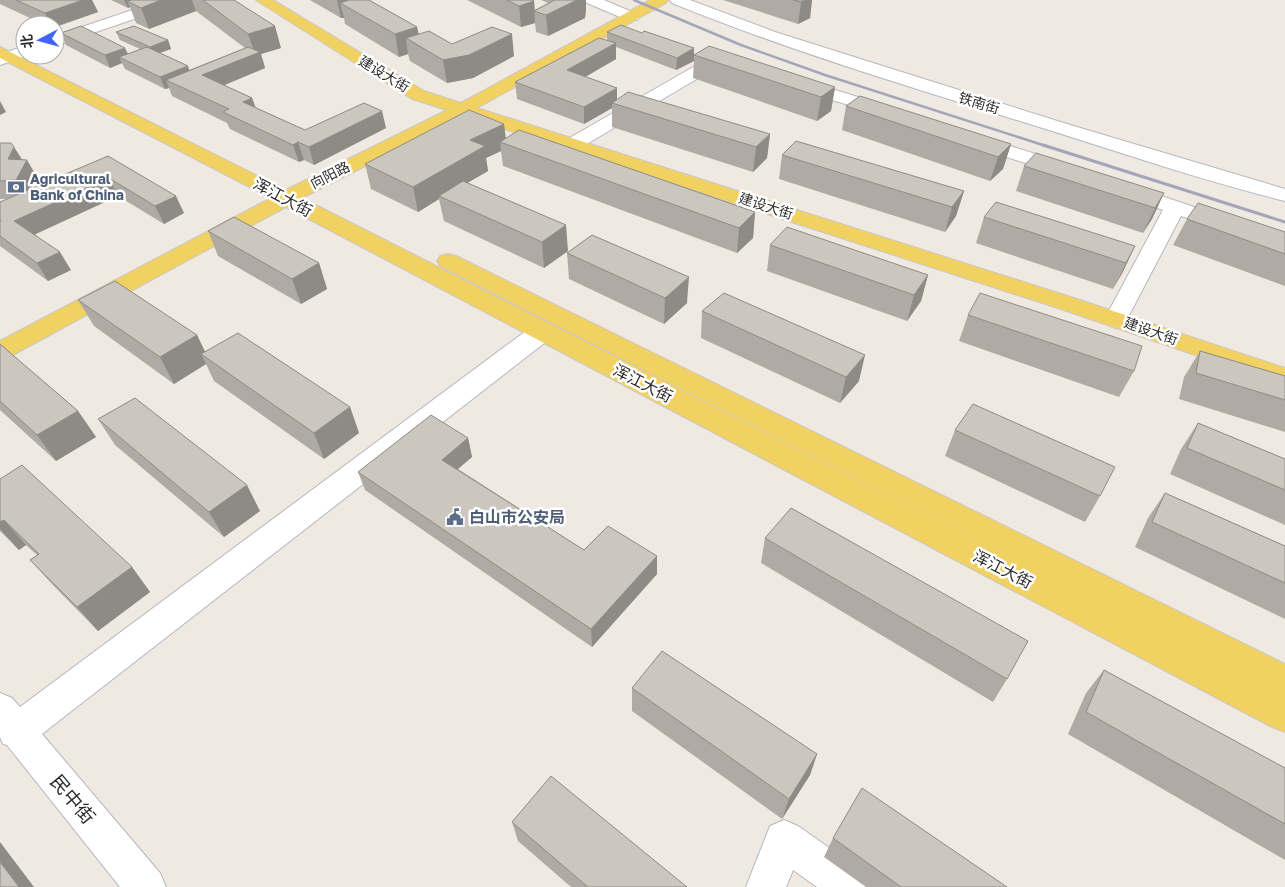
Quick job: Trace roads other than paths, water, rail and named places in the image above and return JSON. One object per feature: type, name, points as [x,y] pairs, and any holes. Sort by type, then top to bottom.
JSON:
[{"type":"main road","name":"建设大街","points":[[263,0],[418,95],[1116,320],[1285,377]]},
{"type":"main road","name":"向阳路","points":[[627,15],[643,0]]},
{"type":"main road","name":"向阳路","points":[[0,332],[457,107],[627,15],[661,0]]},
{"type":"main road","name":"浑江大街","points":[[10,51],[1285,681]]},
{"type":"main road","name":"浑江大街","points":[[58,65],[289,190],[543,331],[1285,715]]},
{"type":"main road","name":"向阳路","points":[[0,351],[289,190]]},
{"type":"street","points":[[65,38],[176,0]]},
{"type":"street","points":[[592,0],[627,15]]},
{"type":"street","name":"铁南街","points":[[677,0],[726,20],[797,45],[1285,196]]},
{"type":"street","points":[[573,144],[720,58],[739,64]]},
{"type":"street","points":[[785,79],[906,119]]},
{"type":"street","points":[[953,134],[1086,177]]},
{"type":"street","points":[[1105,183],[1285,244]]},
{"type":"street","points":[[1116,320],[1175,207]]},
{"type":"street","points":[[8,721],[543,331]]},
{"type":"street","name":"民中街","points":[[8,721],[146,887]]},
{"type":"street","points":[[766,887],[784,840],[851,887]]},
{"type":"railway","points":[[634,0],[741,45],[825,75],[1046,146]]},
{"type":"railway","points":[[1043,145],[1285,222]]},
{"type":"place","name":"Agricultural Bank of China","points":[[16,187]]},
{"type":"place","name":"白山市公安局","points":[[455,517]]}]
